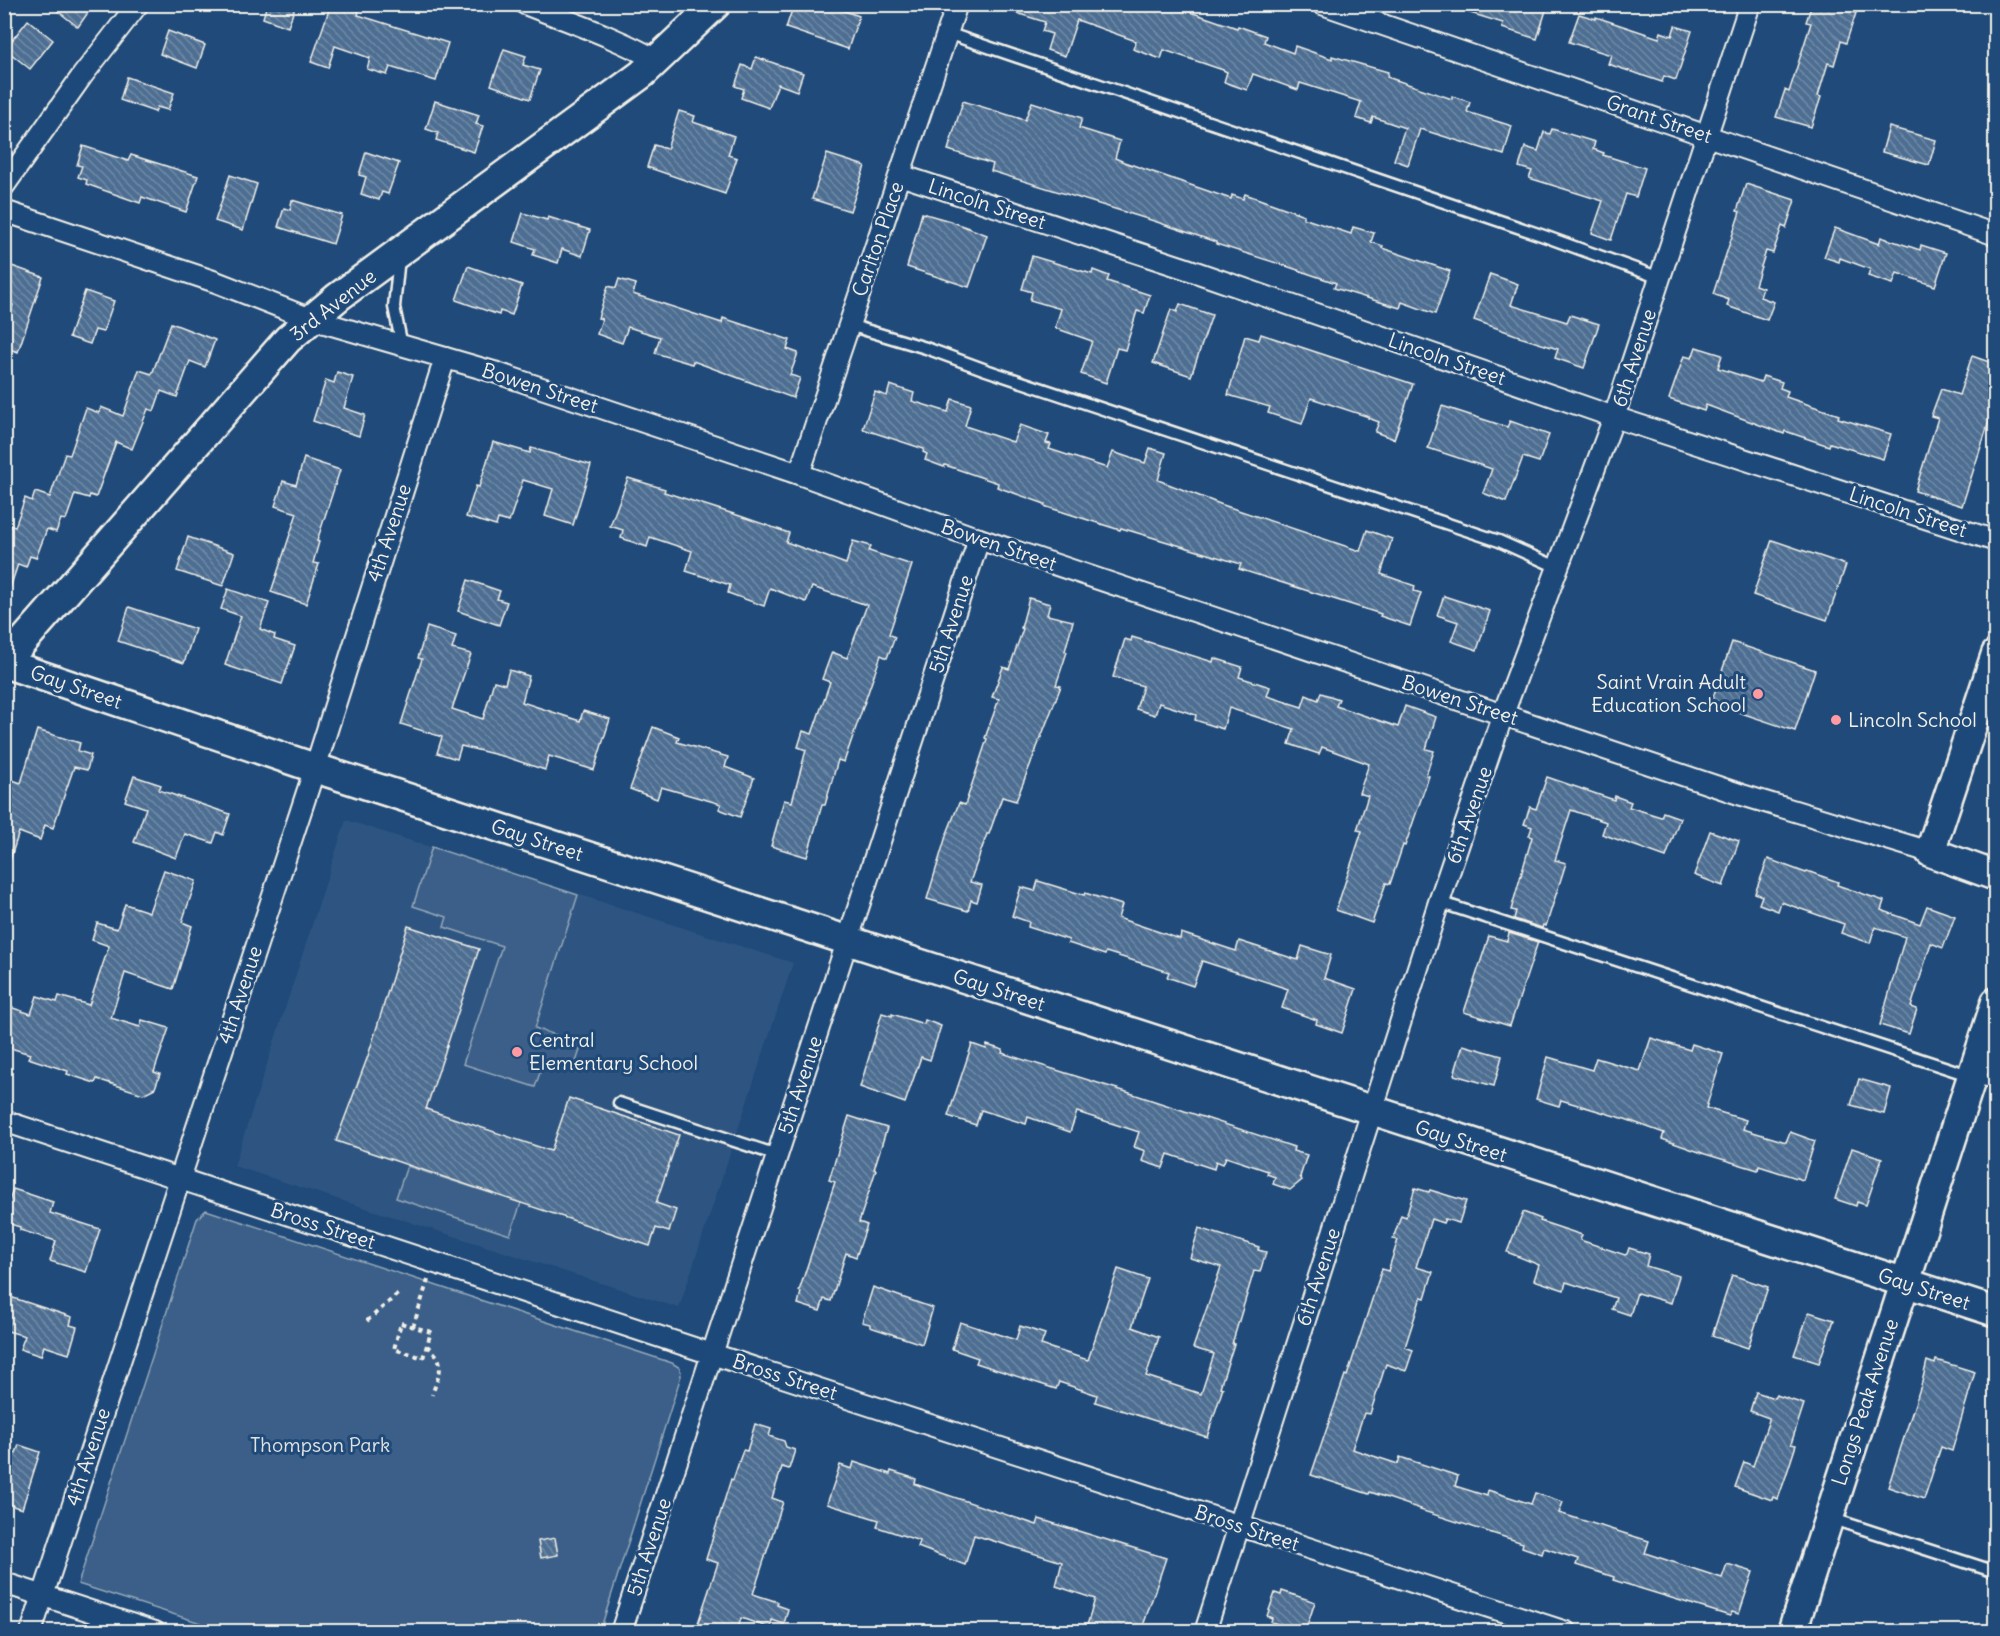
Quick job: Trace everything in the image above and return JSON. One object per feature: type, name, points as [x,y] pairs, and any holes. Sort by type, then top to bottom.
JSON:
[{"type":"street","points":[[4,186],[82,76],[138,4]]},
{"type":"street","points":[[525,4],[598,32],[658,61]]},
{"type":"street","name":"3rd Avenue","points":[[5,663],[288,339],[338,297],[658,61],[716,4]]},
{"type":"street","name":"Carlton Place","points":[[800,474],[957,4]]},
{"type":"street","name":"Grant Street","points":[[1322,4],[1995,235]]},
{"type":"street","name":"6th Avenue","points":[[1205,1632],[1439,902],[1503,714],[1614,417],[1750,4]]},
{"type":"street","name":"Lincoln Street","points":[[900,175],[1184,268],[1614,417],[1995,541]]},
{"type":"street","name":"Bowen Street","points":[[4,211],[216,282],[311,320],[494,372],[800,474],[979,539],[1742,795],[1930,852],[1995,876]]},
{"type":"street","name":"4th Avenue","points":[[31,1632],[315,768],[445,358]]},
{"type":"street","name":"5th Avenue","points":[[621,1632],[979,539]]},
{"type":"street","points":[[1930,852],[1995,654]]},
{"type":"street","name":"Gay Street","points":[[5,663],[315,768],[1371,1112],[1995,1312]]},
{"type":"street","name":"Longs Peak Avenue","points":[[1792,1632],[1904,1283],[1983,1080],[1995,1002]]},
{"type":"street","name":"Bross Street","points":[[4,1121],[1566,1632]]},
{"type":"street","points":[[4,1583],[154,1632]]},
{"type":"lane","points":[[947,33],[1533,232],[1660,279]]},
{"type":"lane","points":[[399,254],[394,307],[402,346]]},
{"type":"lane","points":[[849,324],[1499,541],[1559,568]]},
{"type":"lane","points":[[1439,902],[1983,1080]]},
{"type":"lane","points":[[619,1103],[777,1155]]},
{"type":"lane","points":[[1828,1518],[1995,1572]]},
{"type":"path","points":[[413,1327],[434,1262]]},
{"type":"path","points":[[367,1321],[400,1292]]},
{"type":"path","points":[[401,1323],[413,1327],[431,1332],[423,1358],[394,1348],[401,1323]]},
{"type":"path","points":[[427,1346],[440,1359],[432,1395]]},
{"type":"shaded area","name":"Central Elementary School","points":[[346,820],[793,963],[679,1308],[234,1166]]},
{"type":"green space","points":[[432,847],[578,895],[535,1028],[582,1044],[574,1068],[545,1058],[535,1087],[463,1064],[502,946],[444,927],[447,917],[413,906]]},
{"type":"green space","points":[[407,1166],[521,1203],[510,1235],[396,1198]]},
{"type":"green space","name":"Thompson Park","points":[[206,1210],[672,1363],[680,1368],[681,1376],[600,1631],[226,1631],[78,1584],[197,1219]]},
{"type":"building","points":[[49,4],[94,4],[78,27]]},
{"type":"building","points":[[267,4],[296,4],[288,27],[263,18]]},
{"type":"building","points":[[331,4],[351,4],[350,8],[359,11],[358,15],[448,43],[436,81],[390,67],[387,75],[367,69],[370,58],[335,46],[328,68],[311,62]]},
{"type":"building","points":[[794,4],[825,4],[859,16],[848,49],[786,28]]},
{"type":"building","points":[[1001,4],[1167,4],[1266,36],[1264,42],[1293,53],[1295,46],[1332,59],[1332,56],[1388,72],[1387,77],[1452,99],[1452,96],[1470,102],[1467,112],[1512,126],[1504,155],[1420,129],[1408,165],[1394,160],[1405,128],[1373,117],[1371,123],[1356,118],[1361,102],[1300,83],[1298,90],[1253,74],[1247,90],[1224,82],[1227,72],[1223,70],[1164,50],[1161,59],[1133,49],[1136,41],[1077,20],[1065,56],[1047,50],[1052,34],[1042,31],[1045,22],[1000,8]]},
{"type":"building","points":[[1457,4],[1548,4],[1537,39],[1502,28],[1503,23],[1457,9]]},
{"type":"building","points":[[1812,4],[1830,4],[1856,13],[1846,43],[1841,41],[1834,65],[1828,63],[1818,96],[1821,97],[1811,127],[1776,117],[1785,90],[1789,92],[1811,23],[1806,22]]},
{"type":"building","points":[[1579,14],[1596,19],[1596,17],[1659,38],[1661,32],[1672,36],[1675,26],[1692,31],[1676,80],[1664,76],[1662,82],[1608,64],[1611,55],[1569,42]]},
{"type":"building","points":[[28,20],[53,40],[30,69],[5,49]]},
{"type":"building","points":[[168,31],[205,45],[197,68],[160,54]]},
{"type":"building","points":[[504,49],[526,56],[523,65],[540,70],[530,99],[491,85]]},
{"type":"building","points":[[756,57],[803,73],[797,91],[778,84],[769,108],[741,98],[744,89],[735,86],[742,65],[752,69]]},
{"type":"building","points":[[127,77],[174,93],[168,110],[157,107],[155,112],[120,100]]},
{"type":"building","points":[[435,101],[479,115],[476,124],[483,126],[474,152],[436,140],[438,133],[426,129]]},
{"type":"building","points":[[963,101],[1025,120],[1032,102],[1082,118],[1079,128],[1120,141],[1115,158],[1124,162],[1231,199],[1232,195],[1243,199],[1245,194],[1304,215],[1303,218],[1351,234],[1353,227],[1374,233],[1371,242],[1383,246],[1382,248],[1450,271],[1435,314],[1402,302],[1400,308],[1334,288],[1336,283],[1216,244],[1216,242],[991,171],[993,164],[948,150]]},
{"type":"building","points":[[679,111],[695,116],[693,122],[734,136],[728,155],[737,158],[725,194],[647,167],[654,145],[667,149]]},
{"type":"building","points":[[1889,127],[1936,140],[1929,165],[1882,152]]},
{"type":"building","points":[[1552,129],[1595,142],[1593,149],[1604,153],[1603,155],[1645,168],[1636,197],[1626,194],[1611,240],[1592,233],[1603,201],[1529,178],[1532,171],[1519,167],[1525,147],[1538,151],[1544,132],[1550,134]]},
{"type":"building","points":[[83,146],[128,161],[131,155],[198,176],[186,212],[142,197],[140,203],[86,184],[87,180],[78,177],[82,166],[77,165]]},
{"type":"building","points":[[366,152],[399,163],[388,194],[382,192],[379,200],[361,194],[366,177],[359,175]]},
{"type":"building","points":[[827,154],[865,166],[850,211],[812,199]]},
{"type":"building","points":[[230,175],[257,184],[243,230],[215,221]]},
{"type":"building","points":[[1746,184],[1795,200],[1786,228],[1782,226],[1773,253],[1766,251],[1755,285],[1763,288],[1760,297],[1774,302],[1767,320],[1727,306],[1729,300],[1713,294],[1740,212],[1737,211]]},
{"type":"building","points":[[292,200],[342,215],[333,244],[278,227],[284,208],[290,210]]},
{"type":"building","points":[[523,213],[547,220],[548,217],[590,230],[582,256],[562,249],[558,263],[533,255],[535,249],[514,242]]},
{"type":"building","points":[[922,213],[987,235],[969,287],[907,267]]},
{"type":"building","points":[[1835,228],[1879,244],[1881,237],[1920,250],[1921,245],[1946,253],[1935,286],[1897,273],[1893,284],[1868,276],[1870,269],[1840,258],[1839,262],[1824,257]]},
{"type":"building","points":[[1032,256],[1092,274],[1093,270],[1109,276],[1107,281],[1150,295],[1144,313],[1137,311],[1125,350],[1117,348],[1106,383],[1081,374],[1092,341],[1055,328],[1061,309],[1030,300],[1032,292],[1022,289]]},
{"type":"building","points":[[9,265],[43,277],[18,352],[4,347],[4,330],[13,305],[4,302],[4,280]]},
{"type":"building","points":[[468,266],[522,285],[512,315],[500,311],[499,315],[456,300]]},
{"type":"building","points":[[1490,274],[1518,284],[1511,305],[1567,322],[1570,315],[1599,324],[1584,368],[1555,358],[1558,349],[1474,320]]},
{"type":"building","points":[[619,279],[636,284],[633,294],[722,323],[723,318],[790,340],[787,349],[798,353],[790,375],[800,378],[793,398],[693,361],[692,364],[655,353],[660,337],[628,327],[622,343],[597,334],[602,319],[598,318],[608,286],[616,288]]},
{"type":"building","points":[[85,291],[114,301],[103,332],[95,330],[90,344],[69,337]]},
{"type":"building","points":[[1180,304],[1212,315],[1191,376],[1153,363],[1171,309],[1177,312]]},
{"type":"building","points":[[171,323],[215,340],[205,367],[190,361],[177,397],[161,391],[154,411],[148,409],[132,449],[116,442],[96,497],[90,495],[89,498],[75,494],[66,520],[61,519],[56,532],[47,529],[36,558],[30,556],[26,567],[18,564],[7,597],[4,596],[4,527],[10,529],[11,525],[15,527],[25,498],[32,501],[35,492],[50,497],[65,454],[70,455],[86,408],[99,413],[101,407],[123,416],[139,370],[152,374]]},
{"type":"building","points":[[1261,334],[1413,384],[1394,439],[1375,432],[1379,422],[1369,417],[1311,398],[1302,424],[1268,413],[1270,407],[1228,395],[1245,336],[1259,340]]},
{"type":"building","points":[[1696,347],[1722,355],[1718,368],[1761,382],[1763,376],[1782,382],[1780,388],[1788,391],[1786,397],[1839,415],[1838,418],[1891,434],[1883,459],[1830,443],[1829,446],[1785,431],[1784,434],[1706,405],[1704,411],[1669,399],[1684,356],[1692,358]]},
{"type":"building","points":[[1972,356],[1995,364],[1995,403],[1962,506],[1915,491],[1938,418],[1931,416],[1941,389],[1959,395]]},
{"type":"building","points":[[337,372],[353,377],[344,408],[365,415],[359,436],[313,421],[326,380],[334,383]]},
{"type":"building","points":[[890,385],[914,393],[912,401],[948,412],[952,399],[971,405],[965,426],[1013,442],[1020,425],[1049,435],[1046,443],[1051,444],[1049,449],[1107,468],[1113,452],[1145,463],[1150,448],[1166,453],[1158,480],[1220,504],[1360,551],[1367,530],[1392,539],[1381,574],[1415,586],[1414,591],[1421,593],[1410,626],[1380,616],[1381,614],[1239,569],[1241,564],[1044,506],[1045,504],[997,487],[998,483],[925,460],[927,454],[923,452],[924,449],[863,429],[875,392],[887,396]]},
{"type":"building","points":[[1442,406],[1507,427],[1510,421],[1549,435],[1539,462],[1523,457],[1506,502],[1483,493],[1492,469],[1428,448]]},
{"type":"building","points":[[493,442],[530,453],[531,448],[591,465],[573,525],[545,516],[553,489],[523,480],[509,522],[498,519],[496,526],[466,517],[476,486],[479,487]]},
{"type":"building","points":[[304,458],[340,470],[317,541],[319,542],[313,563],[319,564],[306,604],[271,592],[297,513],[275,506],[283,481],[296,485]]},
{"type":"building","points":[[628,478],[789,533],[786,542],[846,564],[853,541],[871,546],[869,551],[912,565],[889,634],[895,637],[887,658],[881,655],[844,762],[838,760],[807,857],[771,846],[784,800],[792,802],[806,750],[798,747],[803,731],[812,734],[830,682],[822,679],[832,652],[847,658],[867,605],[812,587],[806,602],[770,588],[764,606],[728,593],[730,585],[686,571],[692,551],[650,537],[647,547],[621,538],[623,530],[610,526]]},
{"type":"building","points":[[188,537],[234,553],[223,586],[177,571]]},
{"type":"building","points":[[1772,540],[1846,565],[1827,620],[1753,595]]},
{"type":"building","points":[[468,580],[500,591],[497,599],[507,602],[499,625],[458,611]]},
{"type":"building","points":[[228,589],[269,603],[260,629],[275,635],[274,639],[295,646],[282,684],[225,665],[241,616],[221,609]]},
{"type":"building","points":[[1444,596],[1490,611],[1477,650],[1451,641],[1458,622],[1437,615]]},
{"type":"building","points":[[1029,598],[1050,604],[1047,615],[1073,621],[1065,651],[1067,652],[1056,685],[1061,686],[1016,801],[1002,797],[970,882],[982,885],[977,902],[971,900],[968,911],[927,899],[946,836],[959,803],[965,805],[999,699],[992,697],[1003,667],[1009,669],[1023,629],[1021,628]]},
{"type":"building","points":[[129,607],[195,629],[184,663],[118,641]]},
{"type":"building","points":[[427,627],[456,636],[452,649],[471,654],[452,709],[483,719],[494,681],[505,684],[509,670],[529,676],[522,702],[580,721],[583,711],[610,719],[594,770],[549,756],[545,770],[461,746],[457,759],[437,753],[442,737],[401,724],[422,659],[418,658]]},
{"type":"building","points":[[1132,637],[1213,662],[1214,658],[1242,667],[1239,677],[1270,687],[1267,696],[1302,707],[1306,695],[1318,700],[1321,693],[1339,699],[1336,706],[1398,727],[1405,706],[1436,717],[1426,749],[1434,751],[1426,775],[1429,776],[1405,846],[1403,845],[1390,884],[1386,883],[1372,923],[1336,910],[1362,831],[1357,830],[1368,796],[1359,793],[1369,764],[1322,747],[1319,754],[1289,744],[1294,729],[1229,708],[1223,729],[1195,720],[1196,715],[1159,703],[1155,715],[1136,709],[1143,686],[1113,677],[1125,639],[1131,641]]},
{"type":"building","points":[[1732,642],[1815,670],[1795,731],[1711,703]]},
{"type":"building","points":[[653,727],[679,737],[677,742],[728,757],[725,767],[754,778],[740,817],[719,809],[721,804],[661,787],[657,799],[630,789]]},
{"type":"building","points":[[37,730],[80,743],[78,751],[91,755],[87,770],[74,767],[53,828],[45,825],[40,840],[19,832],[8,866],[4,866],[4,777],[21,783]]},
{"type":"building","points":[[134,776],[161,785],[159,790],[230,814],[223,835],[217,832],[213,843],[185,834],[176,858],[134,842],[146,808],[125,801]]},
{"type":"building","points":[[1547,777],[1614,800],[1615,796],[1631,802],[1629,807],[1661,817],[1663,812],[1680,818],[1666,857],[1602,834],[1606,822],[1571,810],[1555,860],[1566,863],[1546,926],[1543,925],[1542,928],[1514,919],[1516,911],[1511,910],[1532,837],[1529,836],[1532,827],[1524,824],[1530,807],[1536,809]]},
{"type":"building","points":[[1710,831],[1739,841],[1723,886],[1694,875]]},
{"type":"building","points":[[1768,859],[1838,882],[1837,885],[1884,901],[1881,910],[1920,924],[1927,906],[1955,916],[1943,948],[1931,943],[1911,1007],[1917,1009],[1909,1034],[1880,1025],[1905,937],[1875,927],[1870,943],[1841,933],[1844,924],[1781,902],[1778,911],[1759,904],[1762,896],[1755,893]]},
{"type":"building","points":[[164,870],[196,881],[182,922],[192,926],[173,989],[125,973],[111,1018],[140,1027],[142,1020],[169,1028],[154,1072],[160,1074],[155,1088],[143,1094],[97,1079],[95,1083],[67,1074],[68,1071],[28,1058],[30,1054],[4,1046],[4,1005],[31,1014],[37,996],[57,1002],[59,996],[89,1005],[109,946],[92,940],[97,923],[117,929],[125,904],[149,912]]},
{"type":"building","points":[[1038,881],[1122,905],[1118,918],[1180,939],[1181,933],[1236,951],[1239,941],[1298,960],[1302,946],[1331,955],[1324,978],[1356,989],[1342,1033],[1316,1024],[1317,1020],[1282,1008],[1288,989],[1202,961],[1193,986],[1167,977],[1169,972],[1106,952],[1105,955],[1028,927],[1029,922],[1012,916],[1021,887],[1035,891]]},
{"type":"building","name":"Central Elementary School","points":[[408,926],[479,949],[426,1109],[551,1151],[569,1098],[679,1135],[656,1203],[676,1210],[669,1232],[656,1228],[650,1246],[336,1141],[368,1056]]},
{"type":"building","points":[[1509,933],[1538,942],[1510,1026],[1464,1012],[1489,936],[1507,941]]},
{"type":"building","points":[[882,1013],[924,1024],[925,1020],[941,1026],[930,1060],[921,1057],[905,1103],[860,1087]]},
{"type":"building","points":[[1651,1038],[1690,1050],[1692,1044],[1723,1054],[1706,1108],[1746,1120],[1743,1129],[1786,1142],[1790,1132],[1815,1141],[1803,1180],[1759,1166],[1758,1170],[1705,1154],[1662,1139],[1664,1133],[1625,1119],[1561,1100],[1559,1106],[1536,1099],[1548,1057],[1592,1070],[1596,1058],[1640,1071]]},
{"type":"building","points":[[972,1044],[986,1049],[987,1045],[1003,1050],[1002,1053],[1294,1147],[1293,1151],[1307,1155],[1300,1177],[1302,1180],[1290,1190],[1273,1184],[1275,1177],[1267,1174],[1268,1171],[1226,1157],[1223,1164],[1216,1161],[1214,1169],[1168,1154],[1163,1168],[1142,1161],[1145,1151],[1134,1147],[1139,1132],[1077,1112],[1070,1132],[1028,1117],[1026,1124],[981,1110],[976,1125],[948,1116]]},
{"type":"building","points":[[1463,1045],[1502,1056],[1494,1086],[1454,1075]]},
{"type":"building","points":[[1859,1079],[1891,1088],[1884,1114],[1851,1105]]},
{"type":"building","points":[[849,1116],[887,1128],[859,1222],[867,1225],[856,1257],[846,1253],[831,1301],[824,1299],[820,1311],[798,1304],[801,1292],[799,1291],[835,1182],[829,1180]]},
{"type":"building","points":[[1852,1148],[1882,1158],[1866,1205],[1857,1202],[1856,1206],[1835,1199]]},
{"type":"building","points":[[1415,1188],[1466,1201],[1459,1223],[1445,1219],[1443,1223],[1431,1219],[1416,1267],[1433,1272],[1425,1298],[1421,1297],[1405,1347],[1413,1350],[1406,1371],[1386,1364],[1370,1414],[1364,1413],[1352,1449],[1398,1464],[1400,1457],[1458,1476],[1455,1486],[1487,1496],[1488,1490],[1531,1504],[1535,1493],[1563,1502],[1559,1513],[1649,1541],[1645,1553],[1722,1578],[1727,1564],[1753,1572],[1739,1614],[1732,1612],[1730,1616],[1613,1580],[1614,1577],[1576,1565],[1578,1559],[1544,1548],[1542,1554],[1522,1547],[1523,1543],[1370,1492],[1369,1494],[1311,1475],[1382,1269],[1388,1271],[1398,1240],[1393,1239],[1401,1215],[1406,1217]]},
{"type":"building","points":[[13,1189],[53,1202],[50,1213],[100,1229],[86,1272],[50,1261],[56,1241],[20,1230],[20,1227],[4,1222],[4,1215]]},
{"type":"building","points":[[1523,1212],[1541,1219],[1540,1221],[1582,1235],[1580,1240],[1625,1255],[1629,1248],[1649,1254],[1646,1266],[1679,1276],[1671,1303],[1637,1293],[1630,1315],[1612,1309],[1616,1298],[1566,1282],[1564,1290],[1534,1280],[1539,1265],[1507,1252]]},
{"type":"building","points":[[1199,1228],[1259,1247],[1258,1250],[1266,1252],[1260,1272],[1254,1271],[1220,1387],[1223,1388],[1207,1437],[1095,1402],[1097,1395],[1059,1382],[1056,1389],[976,1363],[978,1358],[952,1349],[960,1322],[1016,1340],[1020,1326],[1045,1334],[1041,1345],[1088,1360],[1118,1269],[1148,1279],[1132,1327],[1159,1337],[1146,1376],[1201,1394],[1214,1354],[1193,1348],[1221,1267],[1190,1258]]},
{"type":"building","points":[[1732,1275],[1768,1287],[1748,1348],[1712,1336]]},
{"type":"building","points":[[873,1287],[933,1308],[922,1344],[870,1327],[870,1324],[862,1322]]},
{"type":"building","points":[[4,1295],[72,1317],[70,1325],[77,1327],[69,1354],[44,1346],[41,1356],[20,1349],[25,1336],[4,1330]]},
{"type":"building","points":[[1809,1312],[1834,1320],[1819,1363],[1794,1355]]},
{"type":"building","points":[[1936,1360],[1975,1372],[1952,1451],[1941,1447],[1924,1499],[1888,1487],[1927,1361],[1935,1364]]},
{"type":"building","points":[[1756,1392],[1774,1398],[1776,1395],[1804,1404],[1791,1444],[1796,1445],[1778,1499],[1773,1497],[1772,1500],[1735,1487],[1744,1462],[1753,1466],[1769,1420],[1769,1418],[1750,1411]]},
{"type":"building","points":[[755,1424],[771,1429],[769,1436],[784,1441],[786,1447],[795,1450],[789,1469],[782,1467],[772,1498],[783,1502],[753,1594],[778,1602],[777,1605],[788,1609],[784,1624],[772,1620],[770,1628],[741,1618],[737,1632],[695,1632],[718,1563],[706,1559],[731,1479],[733,1480],[743,1450],[747,1451]]},
{"type":"building","points":[[19,1445],[40,1452],[22,1509],[4,1503],[4,1449],[16,1453]]},
{"type":"building","points":[[854,1462],[890,1474],[891,1471],[916,1479],[915,1484],[1037,1525],[1039,1519],[1166,1558],[1141,1632],[1085,1632],[1095,1599],[1056,1586],[1062,1562],[974,1535],[965,1565],[918,1547],[920,1541],[877,1527],[879,1520],[827,1504],[840,1465],[852,1469]]},
{"type":"building","points":[[555,1538],[558,1555],[541,1558],[538,1541]]},
{"type":"building","points":[[1282,1591],[1315,1602],[1305,1632],[1271,1622],[1272,1618],[1267,1616],[1275,1593],[1281,1595]]},
{"type":"place","name":"Saint Vrain Adult Education School","points":[[1758,694]]},
{"type":"place","name":"Lincoln School","points":[[1836,720]]},
{"type":"place","name":"Central Elementary School","points":[[517,1052]]}]
